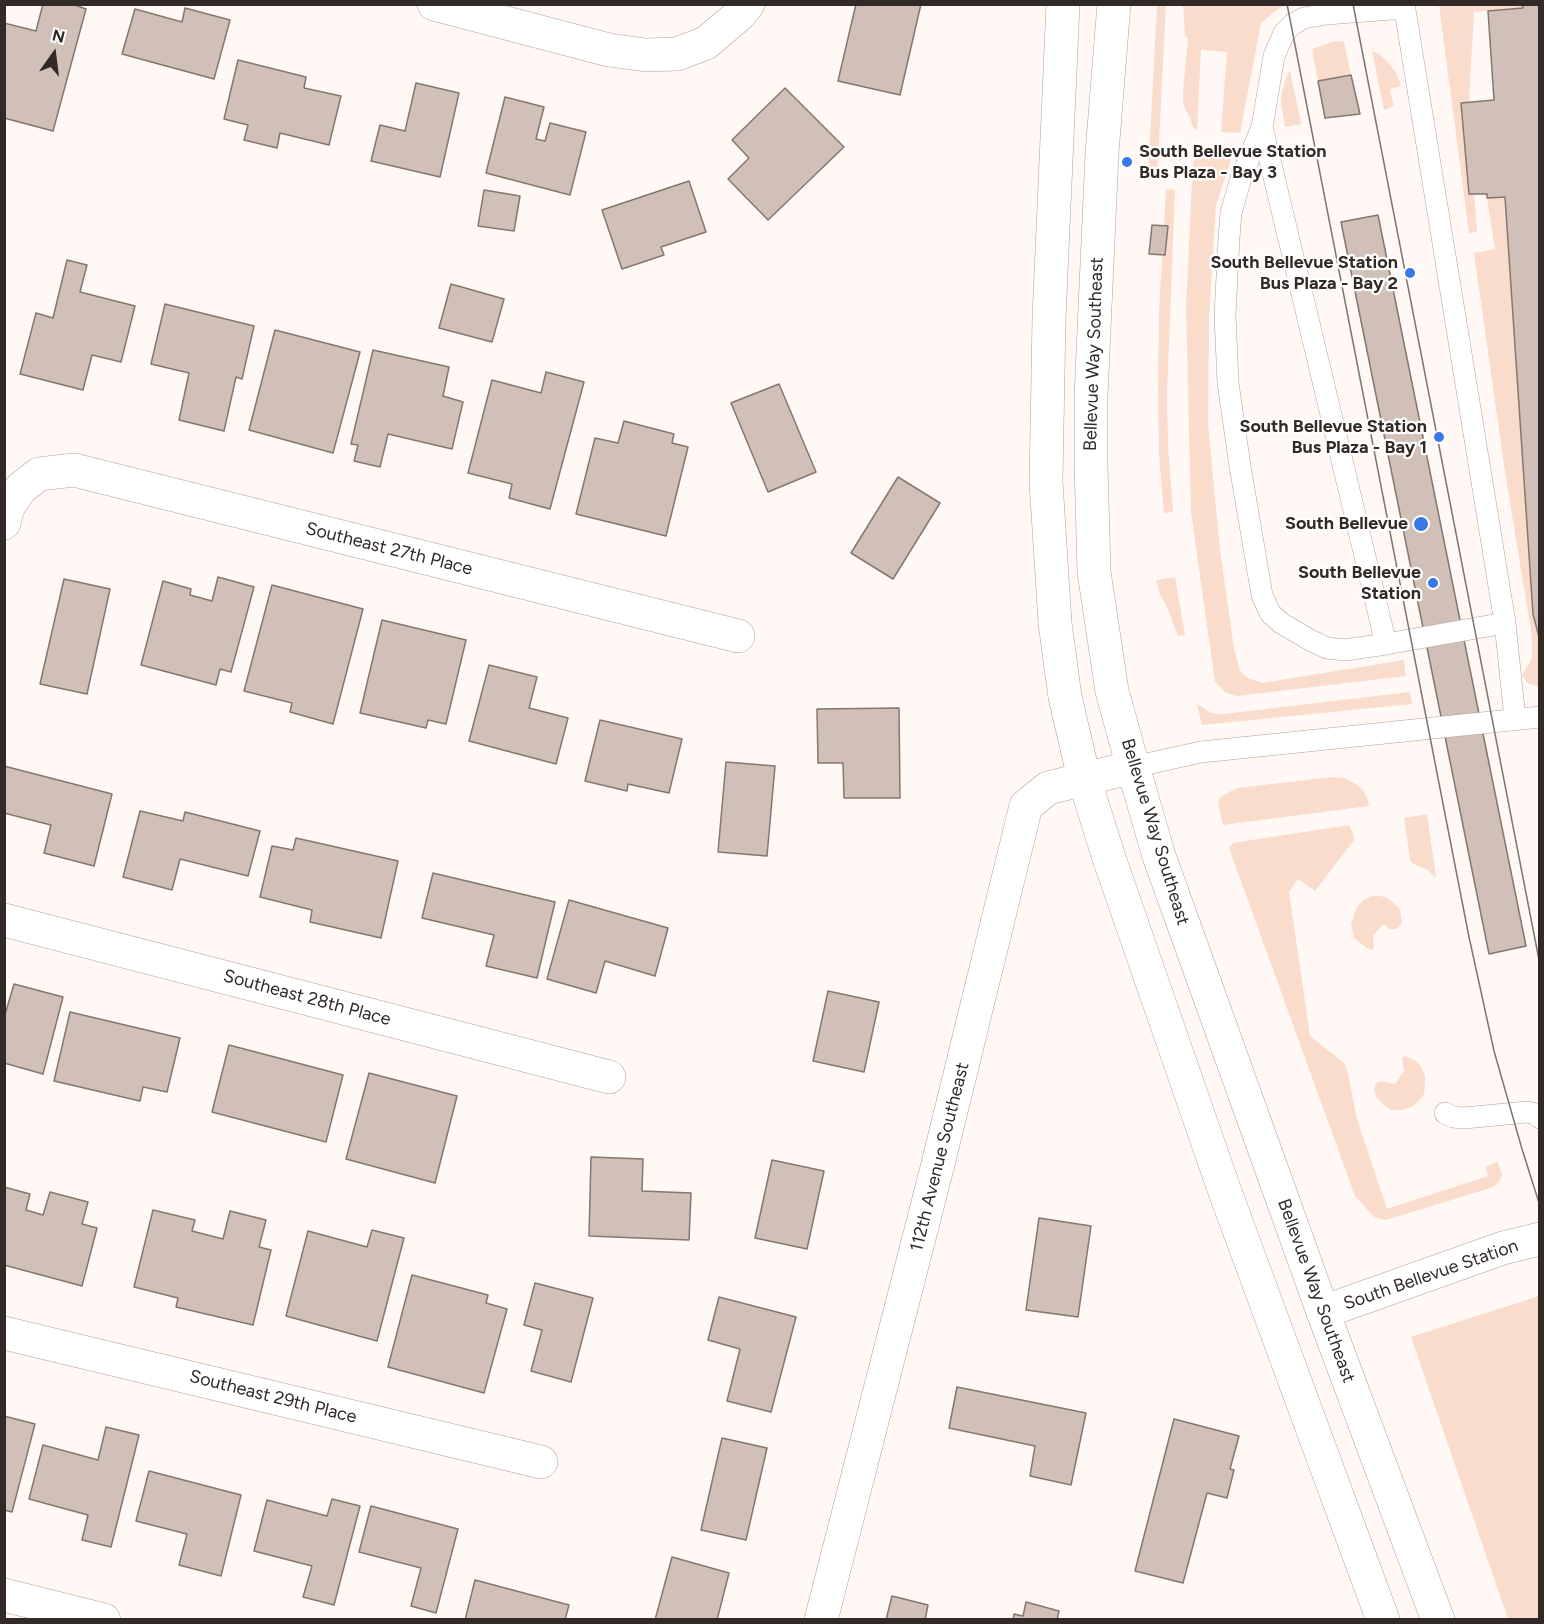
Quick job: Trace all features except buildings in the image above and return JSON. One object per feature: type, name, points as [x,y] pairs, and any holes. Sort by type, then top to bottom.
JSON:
[{"type":"street","points":[[434,4],[618,51],[646,55],[677,54],[706,43],[740,15],[748,4]]},
{"type":"street","points":[[1063,4],[1049,318],[1046,482],[1050,559],[1065,697],[1084,778],[1109,858],[1221,1178],[1383,1620]]},
{"type":"street","name":"Bellevue Way Southeast","points":[[1114,4],[1102,153],[1090,464],[1094,572],[1112,691],[1159,856],[1323,1312],[1438,1620]]},
{"type":"street","name":"Southeast 27th Place","points":[[4,523],[8,507],[21,488],[39,474],[74,470],[738,636]]},
{"type":"street","name":"112th Avenue Southeast","points":[[821,1620],[936,1176],[1026,806],[1048,788],[1133,767]]},
{"type":"street","name":"Southeast 28th Place","points":[[4,920],[609,1077]]},
{"type":"street","name":"South Bellevue Station","points":[[1278,1332],[1323,1312],[1503,1248],[1539,1239]]},
{"type":"street","name":"Southeast 29th Place","points":[[4,1333],[541,1462]]},
{"type":"street","points":[[4,1595],[104,1620]]},
{"type":"lane","points":[[1505,623],[1345,650],[1327,648],[1281,623],[1270,612],[1262,595],[1228,383],[1225,315],[1231,213],[1241,178],[1262,127],[1274,56],[1284,33],[1304,18],[1404,6],[1505,623],[1515,719]]},
{"type":"lane","points":[[1262,127],[1386,644]]},
{"type":"lane","points":[[1133,767],[1202,752],[1539,717]]},
{"type":"lane","points":[[1445,1113],[1453,1117],[1464,1118],[1527,1112],[1536,1114],[1539,1118]]},
{"type":"shaded area","points":[[1157,5],[1166,5],[1157,178],[1148,177]]},
{"type":"shaded area","points":[[1183,5],[1285,5],[1261,23],[1240,133],[1221,132],[1227,52],[1201,50],[1197,130],[1193,127],[1183,102],[1188,39],[1185,36]]},
{"type":"shaded area","points":[[1439,5],[1522,5],[1523,8],[1474,12],[1469,102],[1462,103],[1469,194],[1474,194],[1477,232],[1469,233]]},
{"type":"shaded area","points":[[1344,42],[1351,75],[1318,81],[1312,49]]},
{"type":"shaded area","points":[[1372,51],[1388,62],[1397,74],[1401,86],[1390,89],[1394,106],[1384,110]]},
{"type":"shaded area","points":[[1290,70],[1301,124],[1285,127],[1281,104],[1282,92]]},
{"type":"shaded area","points":[[1199,157],[1231,159],[1216,205],[1209,318],[1208,424],[1220,550],[1234,648],[1240,671],[1248,678],[1262,683],[1404,660],[1406,676],[1237,696],[1226,693],[1215,682],[1191,512],[1186,306],[1193,162]]},
{"type":"shaded area","points":[[1166,189],[1175,190],[1167,394],[1173,512],[1164,513],[1159,455],[1158,391],[1159,312]]},
{"type":"shaded area","points":[[1505,197],[1533,614],[1539,641],[1539,687],[1527,683],[1522,675],[1532,658],[1532,637],[1505,472],[1474,253],[1495,249],[1487,198]]},
{"type":"shaded area","points":[[1175,577],[1185,635],[1178,636],[1156,580]]},
{"type":"shaded area","points":[[1410,692],[1412,704],[1202,725],[1197,704],[1211,713],[1224,714]]},
{"type":"shaded area","points":[[1333,777],[1345,778],[1356,784],[1363,790],[1369,806],[1223,825],[1218,803],[1220,797],[1237,788]]},
{"type":"shaded area","points":[[1427,814],[1436,877],[1410,860],[1404,818]]},
{"type":"shaded area","points":[[1349,825],[1354,840],[1315,891],[1298,879],[1289,892],[1310,1036],[1344,1063],[1357,1119],[1387,1209],[1488,1176],[1485,1167],[1498,1162],[1502,1175],[1499,1182],[1491,1188],[1386,1220],[1374,1217],[1355,1196],[1229,848],[1233,843]]},
{"type":"shaded area","points":[[1372,896],[1386,897],[1394,903],[1400,909],[1402,923],[1397,929],[1390,929],[1383,924],[1373,936],[1374,948],[1372,950],[1354,938],[1351,924],[1357,907]]},
{"type":"shaded area","points":[[1405,1056],[1416,1061],[1421,1067],[1425,1076],[1424,1094],[1411,1107],[1391,1110],[1377,1098],[1374,1090],[1376,1083],[1381,1081],[1395,1084],[1404,1071],[1402,1060]]},
{"type":"shaded area","points":[[1539,1296],[1539,1619],[1508,1619],[1411,1337]]},
{"type":"tram line","points":[[1287,4],[1469,937],[1494,1051],[1540,1206]]},
{"type":"tram line","points":[[1353,4],[1540,965]]},
{"type":"place","name":"South Bellevue Station Bus Plaza - Bay 3","points":[[1127,162]]},
{"type":"place","name":"South Bellevue Station Bus Plaza - Bay 2","points":[[1410,273]]},
{"type":"place","name":"South Bellevue Station Bus Plaza - Bay 1","points":[[1439,437]]},
{"type":"place","name":"South Bellevue","points":[[1421,524]]},
{"type":"place","name":"South Bellevue Station","points":[[1433,583]]}]
